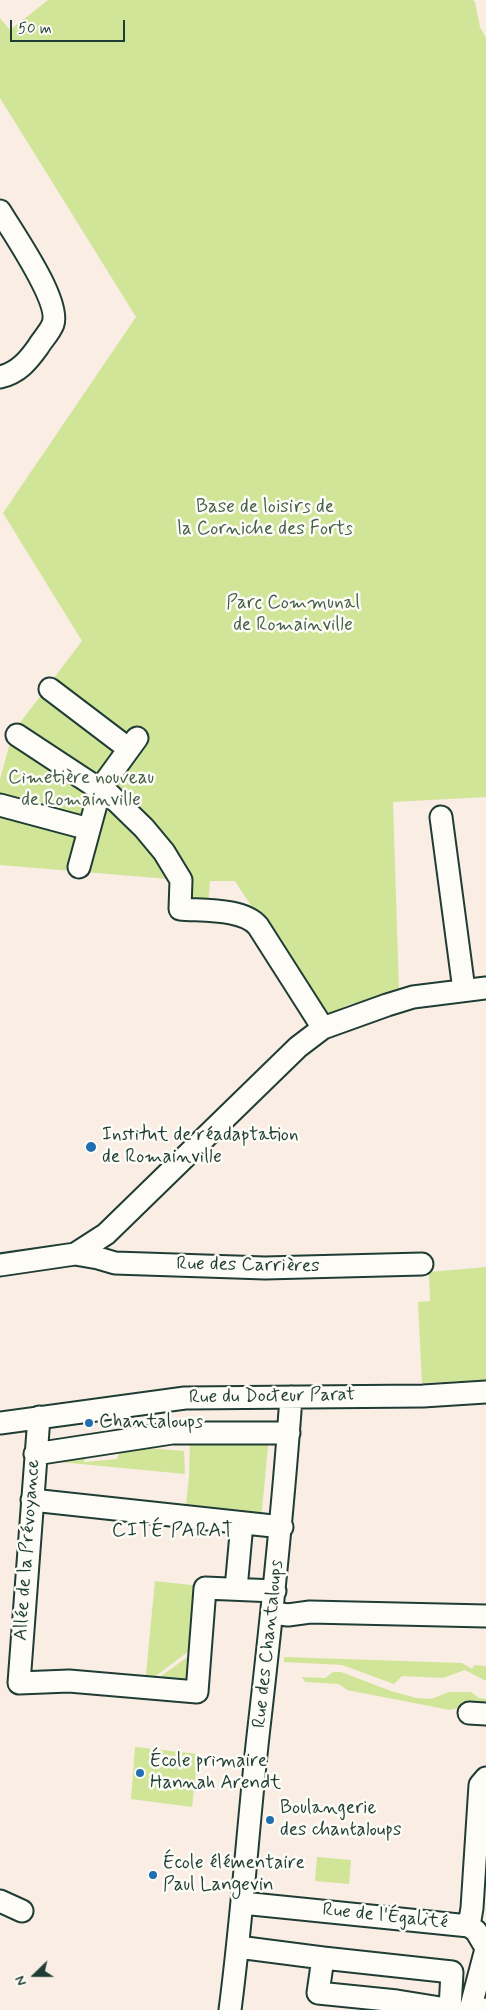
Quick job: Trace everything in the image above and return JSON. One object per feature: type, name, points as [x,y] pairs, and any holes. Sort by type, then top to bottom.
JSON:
[{"type":"street","points":[[0,211],[48,292],[53,308],[53,324],[28,362],[15,372],[0,378]]},
{"type":"street","points":[[50,689],[133,744],[101,789],[79,867]]},
{"type":"street","points":[[17,735],[101,789],[144,828],[164,852],[181,880],[180,908],[241,914],[252,920],[258,926],[323,1028]]},
{"type":"street","points":[[0,805],[89,829]]},
{"type":"street","points":[[441,818],[464,990]]},
{"type":"street","points":[[0,1265],[75,1254],[106,1234],[298,1047],[323,1028],[413,997],[486,988]]},
{"type":"street","name":"Rue des Carrières","points":[[75,1254],[98,1258],[115,1264],[265,1268],[422,1264]]},
{"type":"street","name":"Rue du Docteur Parat","points":[[0,1423],[39,1416],[185,1398],[422,1396],[486,1392]]},
{"type":"street","name":"Rue des Chantaloups","points":[[230,2010],[282,1527],[291,1397]]},
{"type":"street","name":"Allée de la Prévoyance","points":[[39,1416],[19,1683],[70,1681],[197,1692],[205,1588],[236,1589]]},
{"type":"street","points":[[35,1454],[172,1433],[289,1433]]},
{"type":"street","points":[[32,1500],[282,1527]]},
{"type":"street","points":[[242,1522],[236,1589],[275,1592]]},
{"type":"street","points":[[273,1613],[288,1615],[319,1612],[486,1616]]},
{"type":"street","points":[[469,1926],[472,1908],[480,1785],[486,1778]]},
{"type":"street","points":[[0,1901],[22,1911]]},
{"type":"street","name":"Rue de l'Égalité","points":[[242,1903],[469,1926],[476,1931],[486,1949]]},
{"type":"street","points":[[238,1947],[452,1972],[458,2010]]},
{"type":"street","points":[[458,2010],[486,1949]]},
{"type":"street","points":[[322,1958],[318,1993],[397,2001],[458,2010]]},
{"type":"green space","name":"Base de loisirs de la Corniche des Forts","points":[[48,0],[473,0],[480,27],[486,38],[486,797],[393,802],[399,992],[347,1005],[332,1014],[320,1012],[235,881],[210,881],[208,904],[198,903],[188,893],[181,880],[0,865],[0,779],[13,732],[82,641],[3,513],[136,317],[0,98],[0,18],[10,30]]},
{"type":"green space","points":[[486,1267],[486,1380],[422,1383],[418,1302],[430,1301],[429,1272]]},
{"type":"green space","points":[[269,1437],[261,1520],[185,1512],[189,1477],[190,1438]]},
{"type":"green space","points":[[122,1446],[184,1451],[185,1474],[49,1461],[88,1451],[84,1462],[117,1459]]},
{"type":"green space","points":[[155,1581],[200,1586],[193,1648],[145,1684]]},
{"type":"green space","points":[[193,1653],[189,1688],[150,1684]]},
{"type":"green space","points":[[284,1657],[462,1663],[472,1669],[474,1665],[486,1666],[486,1681],[465,1670],[443,1678],[402,1676],[394,1684],[342,1665],[284,1662]]},
{"type":"green space","points":[[333,1672],[341,1672],[391,1691],[416,1698],[431,1699],[449,1692],[471,1692],[479,1698],[486,1699],[486,1707],[468,1706],[450,1710],[347,1690],[339,1684],[305,1682],[302,1677],[325,1678]]},
{"type":"green space","points":[[135,1747],[198,1754],[192,1807],[131,1799]]},
{"type":"green space","points":[[317,1857],[351,1860],[349,1884],[315,1881]]},
{"type":"place","name":"Institut de réadaptation de Romainville","points":[[91,1147]]},
{"type":"place","name":"Chantaloups","points":[[89,1423]]},
{"type":"place","name":"École primaire Hannah Arendt","points":[[140,1773]]},
{"type":"place","name":"Boulangerie des chantaloups","points":[[270,1820]]},
{"type":"place","name":"École élémentaire Paul Langevin","points":[[153,1875]]},
{"type":"district","name":"CITÉ PARAT","points":[[173,1532]]},
{"type":"park label","name":"Parc Communal de Romainville","points":[[293,615]]},
{"type":"park label","name":"Cimetière nouveau de Romainville","points":[[81,790]]}]
